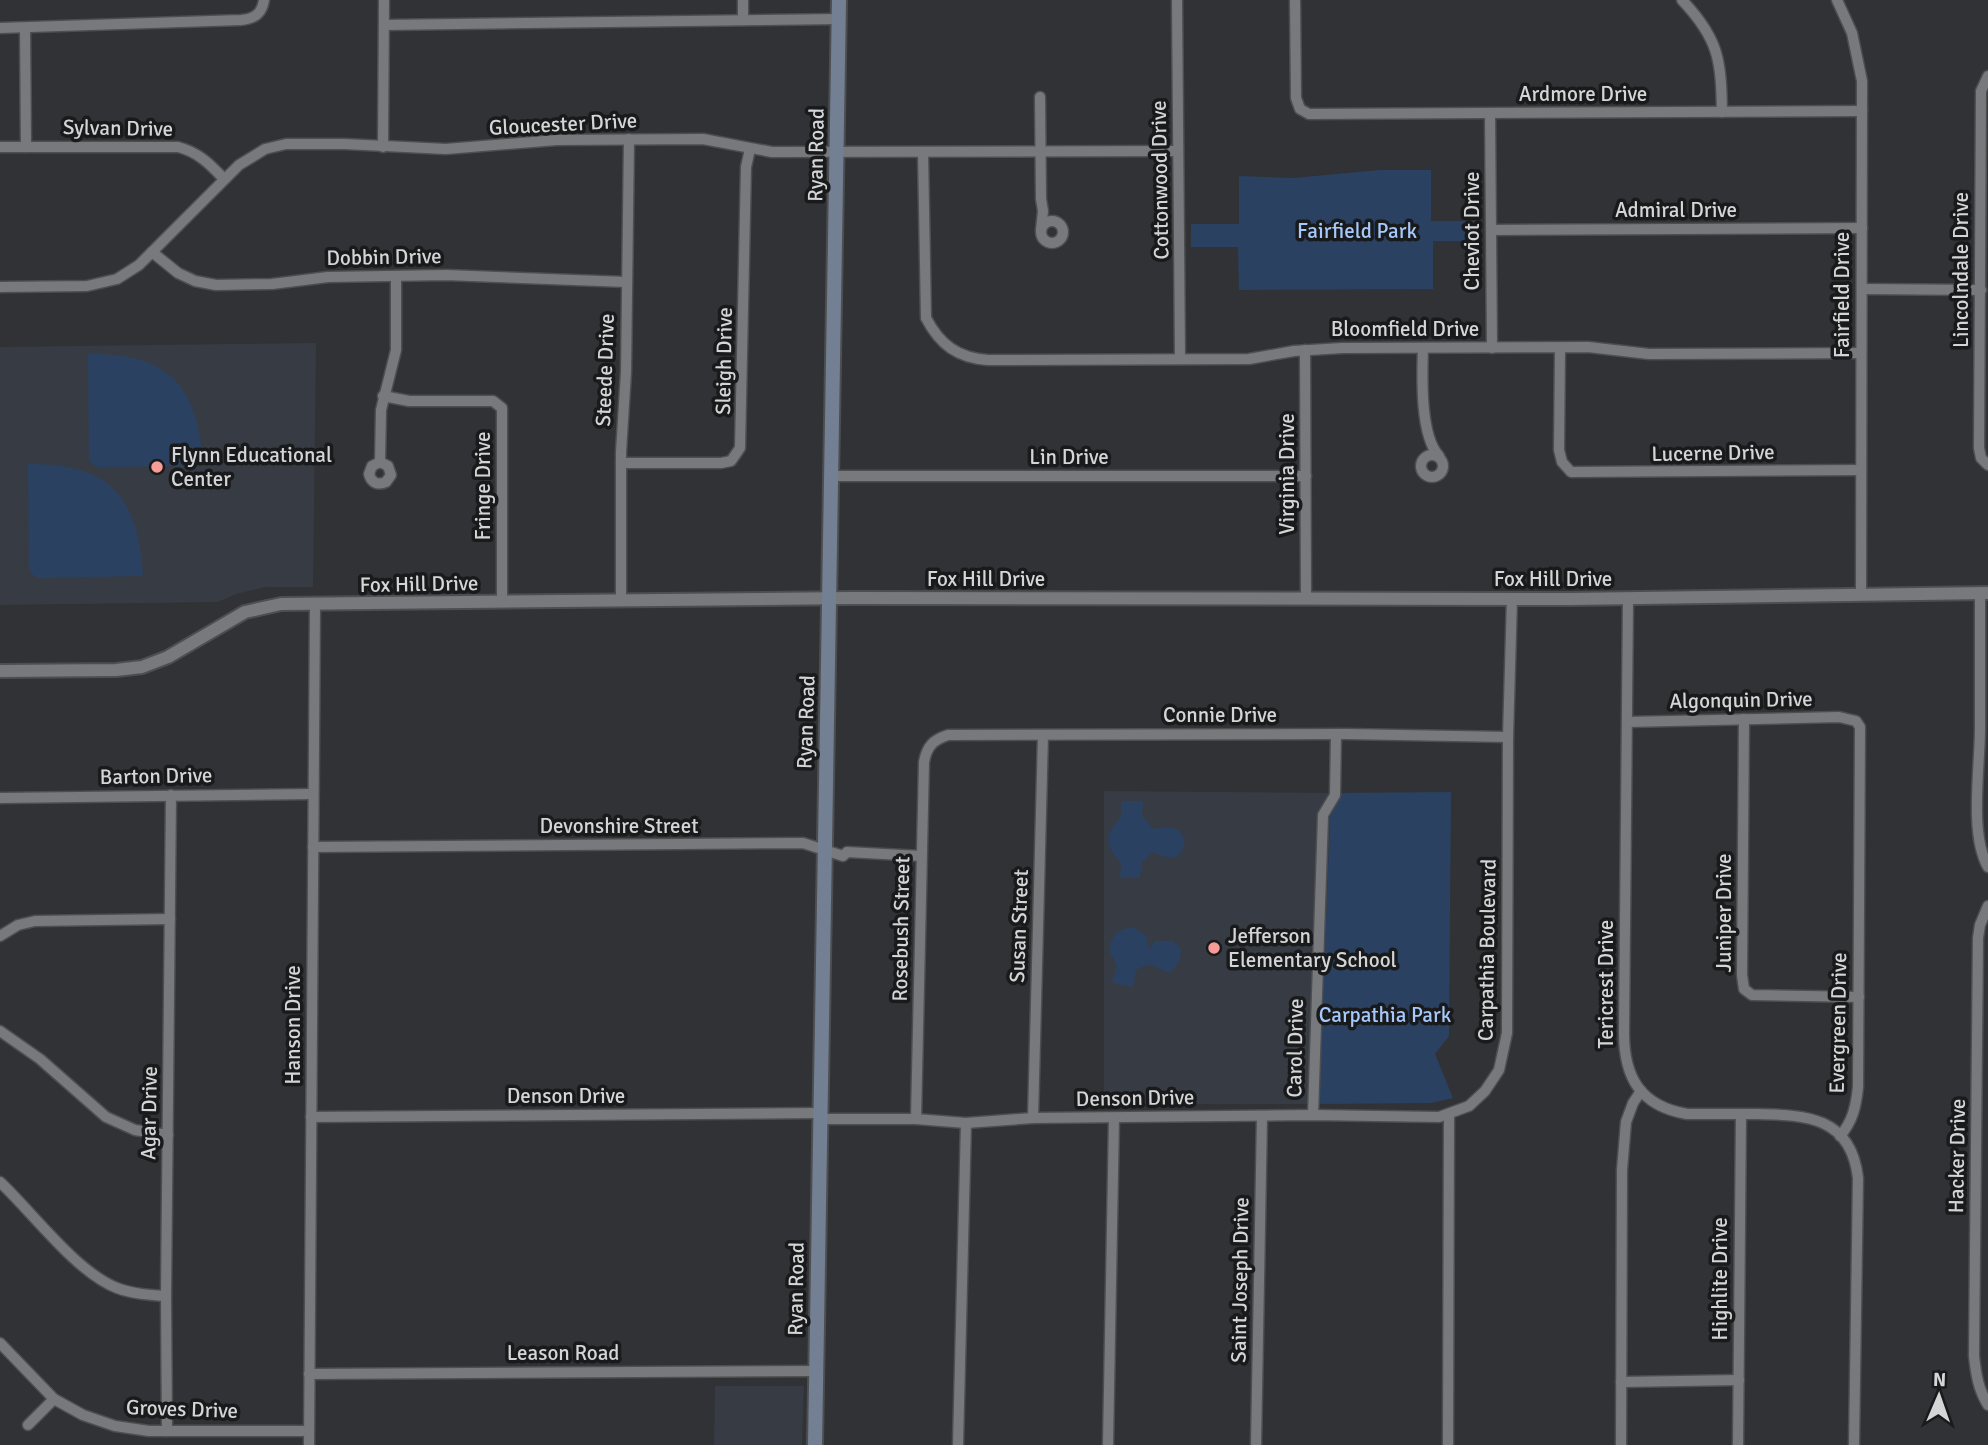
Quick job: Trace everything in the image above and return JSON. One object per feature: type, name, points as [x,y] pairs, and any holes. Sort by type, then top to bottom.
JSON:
[{"type":"main road","name":"Ryan Road","points":[[815,1445],[839,0]]},
{"type":"street","points":[[0,28],[241,20],[260,13],[264,0]]},
{"type":"street","points":[[383,146],[384,0]]},
{"type":"street","points":[[743,0],[743,19]]},
{"type":"street","name":"Cottonwood Drive","points":[[1177,0],[1180,359]]},
{"type":"street","name":"Ardmore Drive","points":[[1295,0],[1296,98],[1297,104],[1304,112],[1314,114],[1862,111]]},
{"type":"street","points":[[1682,0],[1707,31],[1719,58],[1722,112]]},
{"type":"street","name":"Fairfield Drive","points":[[1837,0],[1852,33],[1862,81],[1861,594]]},
{"type":"street","points":[[384,25],[839,19]]},
{"type":"street","points":[[25,28],[26,147]]},
{"type":"street","name":"Lincolndale Drive","points":[[1987,464],[1979,448],[1981,91],[1988,76]]},
{"type":"street","points":[[1040,97],[1043,211],[1041,230],[1044,240],[1058,242],[1064,233],[1059,222],[1043,211]]},
{"type":"street","name":"Cheviot Drive","points":[[1490,114],[1492,348]]},
{"type":"street","name":"Steede Drive","points":[[621,601],[621,463],[625,395],[629,139]]},
{"type":"street","name":"Gloucester Drive","points":[[0,287],[99,284],[128,273],[224,179],[248,159],[275,146],[344,144],[446,149],[541,141],[711,139],[772,152],[1178,151]]},
{"type":"street","name":"Sylvan Drive","points":[[0,147],[178,147],[188,149],[204,159],[224,179]]},
{"type":"street","name":"Sleigh Drive","points":[[621,463],[721,463],[731,461],[740,448],[746,167],[750,149]]},
{"type":"street","name":"Bloomfield Drive","points":[[923,152],[925,309],[931,328],[938,338],[951,350],[969,358],[1249,359],[1305,350],[1423,348],[1603,348],[1649,354],[1861,353]]},
{"type":"street","points":[[1041,230],[1048,221],[1059,222]]},
{"type":"street","name":"Admiral Drive","points":[[1491,230],[1862,228]]},
{"type":"street","name":"Dobbin Drive","points":[[152,251],[178,273],[205,284],[272,284],[318,277],[446,275],[627,282]]},
{"type":"street","points":[[380,462],[383,396],[396,350],[396,276]]},
{"type":"street","points":[[1862,289],[1981,290]]},
{"type":"street","points":[[1423,348],[1423,388],[1430,444],[1444,466],[1442,473],[1435,477],[1428,477],[1422,472],[1421,464],[1430,444]]},
{"type":"street","name":"Lucerne Drive","points":[[1560,348],[1559,450],[1566,469],[1579,474],[1861,470]]},
{"type":"street","name":"Virginia Drive","points":[[1305,350],[1306,598]]},
{"type":"street","name":"Fringe Drive","points":[[383,396],[409,401],[493,401],[502,408],[502,602]]},
{"type":"street","points":[[1424,458],[1431,454],[1439,456]]},
{"type":"street","name":"Lin Drive","points":[[832,477],[1306,476]]},
{"type":"street","points":[[1984,593],[1984,731],[1977,833],[1982,857],[1988,867]]},
{"type":"street","name":"Fox Hill Drive","points":[[0,671],[116,670],[142,667],[168,657],[245,612],[270,605],[830,599],[1628,599],[1984,593]]},
{"type":"street","name":"Carpathia Boulevard","points":[[1449,1115],[1469,1105],[1485,1091],[1499,1070],[1505,1051],[1512,598]]},
{"type":"street","name":"Tericrest Drive","points":[[1628,599],[1624,1049],[1630,1073],[1641,1091]]},
{"type":"street","name":"Hanson Drive","points":[[309,1445],[315,604]]},
{"type":"street","name":"Algonquin Drive","points":[[1628,722],[1839,717],[1856,721]]},
{"type":"street","name":"Juniper Drive","points":[[1744,719],[1744,989],[1752,995],[1859,996]]},
{"type":"street","name":"Evergreen Drive","points":[[1840,1136],[1848,1126],[1856,1101],[1861,738],[1860,727],[1856,721]]},
{"type":"street","name":"Connie Drive","points":[[933,742],[948,735],[1336,734],[1508,737]]},
{"type":"street","name":"Carol Drive","points":[[1313,1115],[1322,816],[1335,795],[1336,734]]},
{"type":"street","name":"Susan Street","points":[[1033,1118],[1043,735]]},
{"type":"street","name":"Rosebush Street","points":[[916,1119],[924,762],[927,749],[933,742]]},
{"type":"street","name":"Barton Drive","points":[[0,798],[313,794]]},
{"type":"street","name":"Agar Drive","points":[[167,1431],[170,795]]},
{"type":"street","name":"Devonshire Street","points":[[313,847],[803,844],[843,856],[847,852],[921,856]]},
{"type":"street","name":"Hacker Drive","points":[[1988,906],[1980,925],[1983,973],[1974,1356],[1976,1378],[1988,1405]]},
{"type":"street","points":[[0,936],[18,925],[35,921],[170,919]]},
{"type":"street","points":[[0,1031],[40,1059],[106,1117],[135,1130],[168,1135]]},
{"type":"street","points":[[1620,1445],[1623,1158],[1626,1122],[1641,1091],[1658,1105],[1677,1112],[1803,1116],[1828,1126],[1840,1136],[1853,1157],[1858,1178],[1854,1445]]},
{"type":"street","name":"Highlite Drive","points":[[1738,1445],[1741,1114]]},
{"type":"street","name":"Denson Drive","points":[[311,1117],[820,1116],[966,1123],[1033,1118],[1313,1115],[1426,1118],[1449,1115]]},
{"type":"street","points":[[1448,1445],[1449,1115]]},
{"type":"street","name":"Saint Joseph Drive","points":[[1256,1445],[1262,1116]]},
{"type":"street","points":[[1108,1445],[1114,1118]]},
{"type":"street","points":[[958,1445],[966,1123]]},
{"type":"street","points":[[0,1182],[77,1261],[103,1281],[129,1291],[166,1296]]},
{"type":"street","name":"Groves Drive","points":[[0,1343],[54,1399],[83,1415],[115,1426],[167,1431],[309,1431]]},
{"type":"street","name":"Leason Road","points":[[309,1374],[816,1371]]},
{"type":"street","points":[[1621,1382],[1739,1380]]},
{"type":"street","points":[[28,1425],[54,1399]]},
{"type":"shaded area","name":"Flynn Educational Center","points":[[316,343],[313,587],[266,587],[236,594],[218,602],[0,605],[0,347]]},
{"type":"shaded area","name":"Jefferson Elementary School","points":[[1104,791],[1331,793],[1319,1104],[1104,1104]]},
{"type":"shaded area","points":[[715,1386],[804,1386],[802,1445],[714,1445]]},
{"type":"green space","name":"Fairfield Park","points":[[1380,170],[1431,170],[1431,221],[1479,221],[1480,241],[1433,241],[1433,289],[1239,290],[1238,247],[1191,247],[1191,224],[1239,224],[1239,176],[1293,178]]},
{"type":"green space","points":[[88,354],[116,355],[140,360],[159,368],[174,380],[186,395],[194,415],[203,466],[96,467],[89,460]]},
{"type":"green space","points":[[28,464],[56,465],[80,470],[99,478],[114,490],[126,506],[134,525],[143,576],[36,578],[29,570]]},
{"type":"green space","name":"Carpathia Park","points":[[1451,792],[1449,1036],[1435,1054],[1453,1098],[1431,1103],[1319,1104],[1331,793]]},
{"type":"green space","points":[[1121,801],[1143,801],[1142,816],[1154,829],[1174,828],[1185,843],[1183,850],[1176,857],[1153,852],[1142,862],[1140,878],[1120,878],[1121,863],[1109,845],[1109,834],[1121,817]]},
{"type":"green space","points":[[1133,927],[1146,935],[1150,950],[1155,941],[1173,941],[1181,949],[1175,968],[1169,973],[1149,964],[1136,970],[1133,987],[1112,983],[1117,965],[1109,951],[1116,934]]},
{"type":"place","name":"Flynn Educational Center","points":[[157,467]]},
{"type":"place","name":"Jefferson Elementary School","points":[[1214,948]]}]
